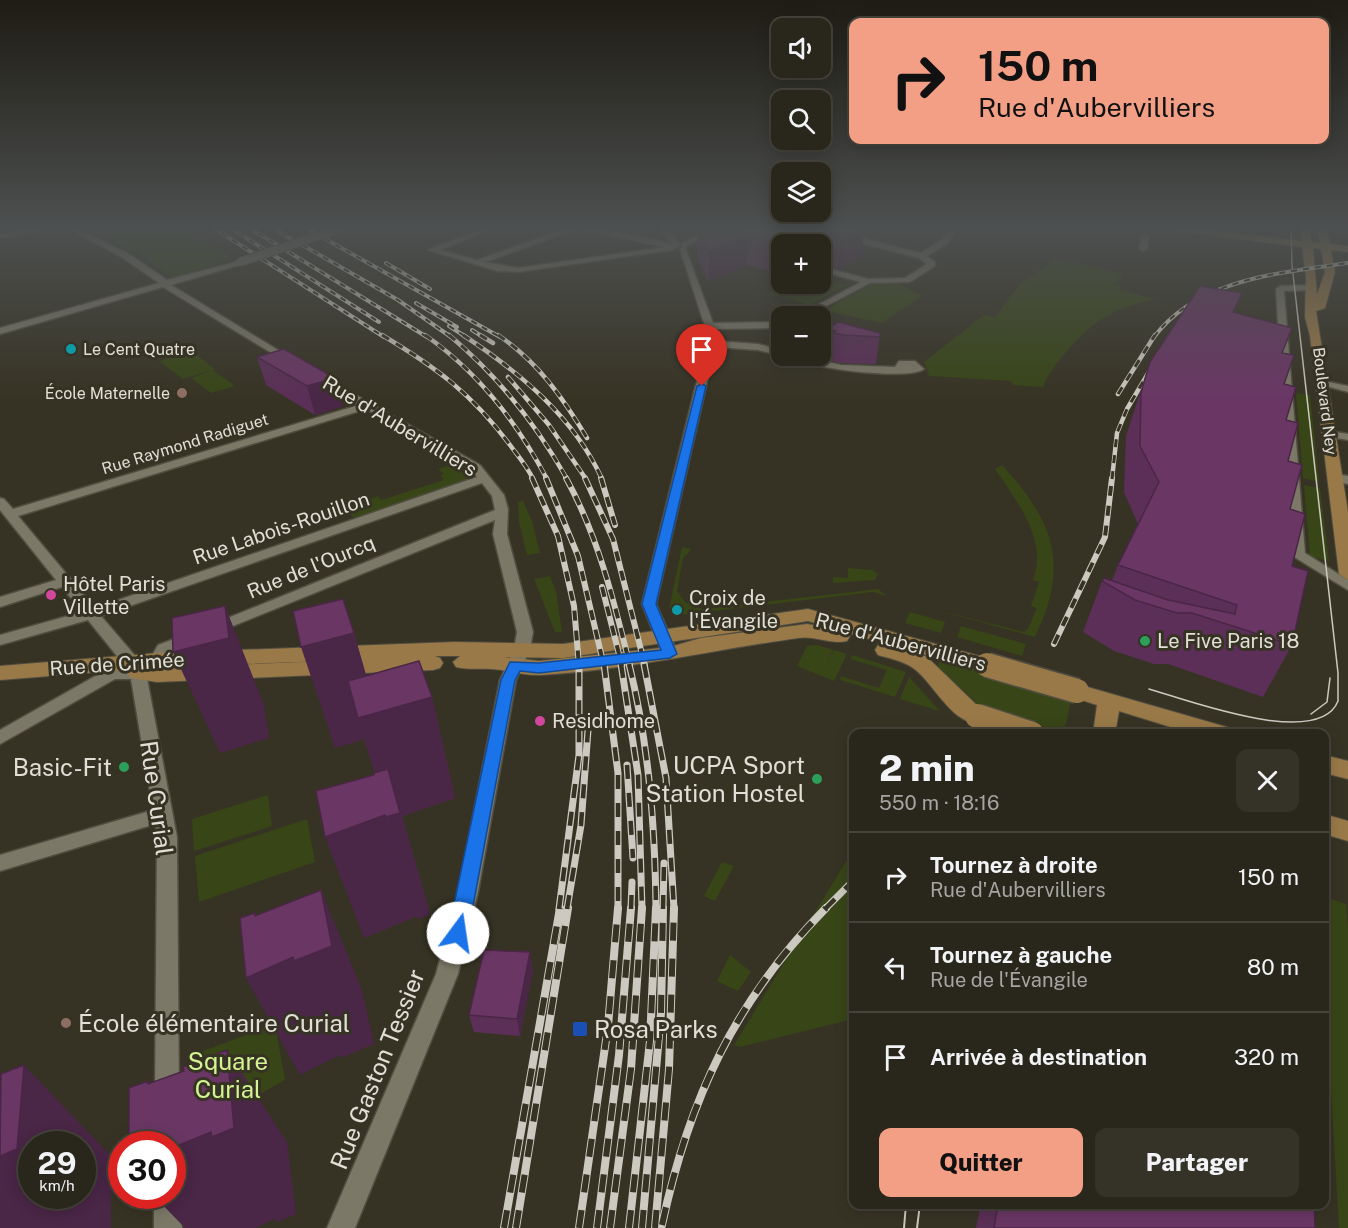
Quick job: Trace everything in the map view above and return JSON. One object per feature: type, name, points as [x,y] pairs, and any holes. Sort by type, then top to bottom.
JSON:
[{"type":"main road","name":"Boulevard Ney","points":[[1311,284],[1309,307],[1312,328],[1316,336],[1329,434],[1341,479],[1348,574]]},
{"type":"main road","name":"Boulevard Ney","points":[[1316,336],[1321,330],[1320,302],[1326,284]]},
{"type":"main road","name":"Rue d'Aubervilliers","points":[[518,657],[539,668],[666,645],[732,624],[808,615],[1205,729]]},
{"type":"main road","name":"Rue d'Aubervilliers","points":[[666,645],[701,645],[819,630],[921,662],[962,706],[977,716],[1017,729]]},
{"type":"main road","name":"Rue de Crimée","points":[[0,673],[90,664],[144,667],[478,661],[518,657]]},
{"type":"main road","points":[[1105,729],[1109,701]]},
{"type":"main road","points":[[1329,825],[1348,831]]},
{"type":"street","points":[[666,645],[649,604],[712,344],[711,326],[694,284]]},
{"type":"street","points":[[820,306],[860,284]]},
{"type":"street","points":[[0,331],[166,285]]},
{"type":"street","name":"Rue d'Aubervilliers","points":[[166,285],[304,368]]},
{"type":"street","name":"Boulevard Ney","points":[[1312,288],[1280,289],[1298,555],[1348,586]]},
{"type":"street","points":[[711,326],[771,325]]},
{"type":"street","points":[[712,344],[758,347],[771,350]]},
{"type":"street","points":[[831,366],[841,368],[903,370]]},
{"type":"street","name":"Rue d'Aubervilliers","points":[[314,374],[476,468],[498,495],[502,512],[500,534],[525,632],[518,657]]},
{"type":"street","points":[[1323,382],[1348,389]]},
{"type":"street","name":"Rue Raymond Radiguet","points":[[10,514],[369,405]]},
{"type":"street","points":[[1329,434],[1348,437]]},
{"type":"street","name":"Rue Labois-Rouillon","points":[[0,640],[90,614],[485,478]]},
{"type":"street","points":[[0,502],[90,614],[144,667]]},
{"type":"street","name":"Rue de l'Ourcq","points":[[144,667],[164,649],[502,512]]},
{"type":"street","points":[[0,602],[64,582]]},
{"type":"street","name":"Rue Gaston Tessier","points":[[341,1228],[447,974],[468,892],[508,680],[518,657]]},
{"type":"street","points":[[90,664],[96,672],[90,686]]},
{"type":"street","points":[[0,738],[116,673],[144,667]]},
{"type":"street","name":"Rue Curial","points":[[144,667],[167,837],[167,1115]]},
{"type":"street","points":[[0,863],[164,814]]},
{"type":"street","points":[[167,1209],[168,1228]]},
{"type":"green space","points":[[831,284],[846,285],[831,294]]},
{"type":"green space","points":[[871,284],[900,284],[922,296],[882,323],[831,312],[831,307]]},
{"type":"green space","points":[[1020,284],[1117,284],[1121,285],[1119,290],[1156,299],[1128,306],[1096,323],[1066,352],[1050,373],[1043,387],[1013,385],[1011,381],[929,376],[924,362],[984,315],[995,317]]},
{"type":"green space","points":[[772,294],[830,294],[811,305]]},
{"type":"green space","points":[[191,351],[235,386],[211,393],[191,378],[211,370],[183,379],[159,361]]},
{"type":"green space","points":[[1296,393],[1310,395],[1319,482],[1303,478]]},
{"type":"green space","points":[[452,464],[465,468],[474,477],[355,519],[341,506],[351,501],[355,505],[378,496],[381,500],[444,480],[440,475],[444,474],[438,469]]},
{"type":"green space","points":[[1002,465],[1034,506],[1045,525],[1051,545],[1054,566],[1052,587],[1046,611],[1035,637],[929,608],[1024,632],[1028,629],[1037,608],[1031,606],[1039,582],[1033,580],[1037,565],[1036,550],[1028,522],[1021,508],[995,469]]},
{"type":"green space","points":[[1304,485],[1320,488],[1329,561],[1310,557]]},
{"type":"green space","points":[[523,501],[532,521],[540,553],[527,555],[519,522],[518,502]]},
{"type":"green space","points":[[682,547],[691,549],[683,558],[677,591],[685,602],[702,609],[878,589],[887,596],[873,592],[679,615],[676,609],[669,609]]},
{"type":"green space","points":[[848,568],[872,570],[878,574],[875,580],[833,583],[833,577],[848,578]]},
{"type":"green space","points":[[550,576],[556,592],[562,632],[555,632],[534,579]]},
{"type":"green space","points":[[910,612],[945,622],[941,633],[905,623]]},
{"type":"green space","points":[[961,626],[1026,644],[1022,656],[957,637]]},
{"type":"green space","points":[[817,645],[833,650],[827,663],[834,650],[847,654],[834,681],[797,666],[807,646]]},
{"type":"green space","points":[[852,655],[906,672],[895,697],[840,680],[841,676],[879,688],[887,670],[850,659]]},
{"type":"green space","points":[[943,659],[1072,695],[1065,729],[1051,729],[981,707],[938,667],[939,661]]},
{"type":"green space","points":[[909,677],[939,710],[939,711],[900,699]]},
{"type":"green space","points":[[268,795],[272,826],[194,851],[192,819]]},
{"type":"green space","points":[[307,819],[315,862],[199,902],[195,856]]},
{"type":"green space","points":[[849,857],[849,1020],[740,1047],[734,1045]]},
{"type":"green space","points":[[722,862],[734,866],[715,901],[704,896]]},
{"type":"green space","points":[[1329,899],[1346,904],[1348,928],[1348,1228],[1339,1228],[1329,1057]]},
{"type":"green space","points":[[730,955],[751,972],[738,991],[717,981]]},
{"type":"green space","name":"Square Curial","points":[[275,1024],[285,1080],[197,1128],[195,1054]]},
{"type":"building","points":[[1200,286],[1242,293],[1233,312],[1292,328],[1282,353],[1294,355],[1284,384],[1296,387],[1286,420],[1298,423],[1288,461],[1302,465],[1290,509],[1305,514],[1292,566],[1308,571],[1292,645],[1192,613],[1177,613],[1135,600],[1102,581],[1104,578],[1168,600],[1235,614],[1237,605],[1118,565],[1159,482],[1140,446],[1141,393],[1144,382],[1150,362]]},
{"type":"building","points":[[838,322],[880,333],[880,337],[832,333],[836,331],[831,330],[831,326]]},
{"type":"building","points":[[284,349],[335,378],[307,386],[257,357]]},
{"type":"building","points":[[343,599],[354,633],[301,647],[293,611]]},
{"type":"building","points":[[225,606],[229,638],[173,652],[172,618]]},
{"type":"building","points":[[419,661],[432,697],[358,718],[348,681]]},
{"type":"building","points":[[388,769],[400,813],[386,817],[385,815],[325,837],[316,791]]},
{"type":"building","points":[[321,890],[332,946],[294,961],[293,957],[246,978],[240,918],[255,913],[255,916]]},
{"type":"building","points":[[484,950],[530,952],[517,1019],[469,1015]]},
{"type":"building","points":[[227,1050],[234,1128],[212,1137],[211,1132],[186,1142],[186,1131],[129,1131],[129,1088],[184,1071],[183,1067]]},
{"type":"building","points":[[24,1065],[17,1149],[0,1156],[1,1074]]},
{"type":"building","points":[[997,1209],[1314,1209],[1315,1228],[994,1228]]},
{"type":"tram line","points":[[1149,689],[1220,710],[1279,721],[1306,721],[1326,715],[1338,701],[1338,673],[1294,284]]},
{"type":"tram line","points":[[1311,714],[1327,702],[1330,678]]},
{"type":"tram line","points":[[904,1228],[906,1209]]},
{"type":"tram line","points":[[917,1228],[919,1209]]},
{"type":"railway","points":[[302,284],[384,337]]},
{"type":"railway","points":[[319,284],[379,322]]},
{"type":"railway","points":[[341,284],[427,337]]},
{"type":"railway","points":[[371,284],[398,300],[451,337]]},
{"type":"railway","points":[[406,284],[500,337]]},
{"type":"railway","points":[[422,284],[430,289]]},
{"type":"railway","points":[[1154,337],[1172,317],[1193,302],[1235,284]]},
{"type":"railway","points":[[416,303],[457,327]]},
{"type":"railway","points":[[449,326],[466,337]]},
{"type":"railway","points":[[472,330],[483,337]]},
{"type":"railway","points":[[382,335],[420,359],[467,396],[496,427],[533,479]]},
{"type":"railway","points":[[425,335],[462,365],[495,400],[523,438],[547,479]]},
{"type":"railway","points":[[449,335],[484,367],[515,402],[567,479]]},
{"type":"railway","points":[[480,335],[493,343]]},
{"type":"railway","points":[[498,335],[537,369],[569,409],[587,438]]},
{"type":"railway","points":[[1118,394],[1155,335]]},
{"type":"railway","points":[[466,337],[504,364],[543,398],[576,436],[602,479]]},
{"type":"railway","points":[[1112,479],[1117,433],[1127,409],[1153,365]]},
{"type":"railway","points":[[508,377],[549,425],[586,479]]},
{"type":"railway","points":[[532,478],[558,536],[574,606],[579,666]]},
{"type":"railway","points":[[546,478],[578,556],[604,666]]},
{"type":"railway","points":[[566,478],[596,546],[630,666]]},
{"type":"railway","points":[[585,478],[613,539],[645,666]]},
{"type":"railway","points":[[601,478],[615,525]]},
{"type":"railway","points":[[1054,644],[1105,537],[1112,478]]},
{"type":"railway","points":[[602,587],[622,666]]},
{"type":"railway","points":[[604,664],[618,773],[618,908]]},
{"type":"railway","points":[[621,664],[638,775],[642,908]]},
{"type":"railway","points":[[629,664],[642,725],[650,786],[656,908]]},
{"type":"railway","points":[[644,664],[666,778],[674,909]]},
{"type":"railway","points":[[559,909],[579,755],[579,666]]},
{"type":"railway","points":[[567,909],[581,825],[588,730]]},
{"type":"railway","points":[[627,765],[633,858]]},
{"type":"railway","points":[[663,909],[664,863]]},
{"type":"railway","points":[[631,909],[632,882]]},
{"type":"railway","points":[[826,908],[849,885]]},
{"type":"railway","points":[[504,1228],[560,908]]},
{"type":"railway","points":[[516,1228],[568,908]]},
{"type":"railway","points":[[579,1228],[608,1026],[618,908]]},
{"type":"railway","points":[[597,1228],[619,1055],[631,908]]},
{"type":"railway","points":[[610,1228],[631,1069],[642,908]]},
{"type":"railway","points":[[629,1228],[650,1041],[656,908]]},
{"type":"railway","points":[[642,1228],[661,1013],[663,908]]},
{"type":"railway","points":[[662,1225],[686,1135],[720,1054],[741,1016],[766,979],[794,943],[826,908]]},
{"type":"railway","points":[[655,1228],[669,1069],[674,909]]},
{"type":"place","name":"Le Cent Quatre","points":[[71,349]]},
{"type":"place","name":"École Maternelle","points":[[182,393]]},
{"type":"place","name":"Hôtel Paris Villette","points":[[51,595]]},
{"type":"place","name":"Croix de l'Évangile","points":[[677,610]]},
{"type":"place","name":"Le Five Paris 18","points":[[1145,641]]},
{"type":"place","name":"Residhome","points":[[540,721]]},
{"type":"place","name":"Basic-Fit","points":[[124,767]]},
{"type":"place","name":"UCPA Sport Station Hostel","points":[[817,779]]},
{"type":"place","name":"École élémentaire Curial","points":[[66,1023]]},
{"type":"place","name":"Rosa Parks","points":[[580,1029]]},
{"type":"route","points":[[458,933],[468,892],[508,680],[515,665],[539,668],[670,654],[649,604],[702,386]]}]
